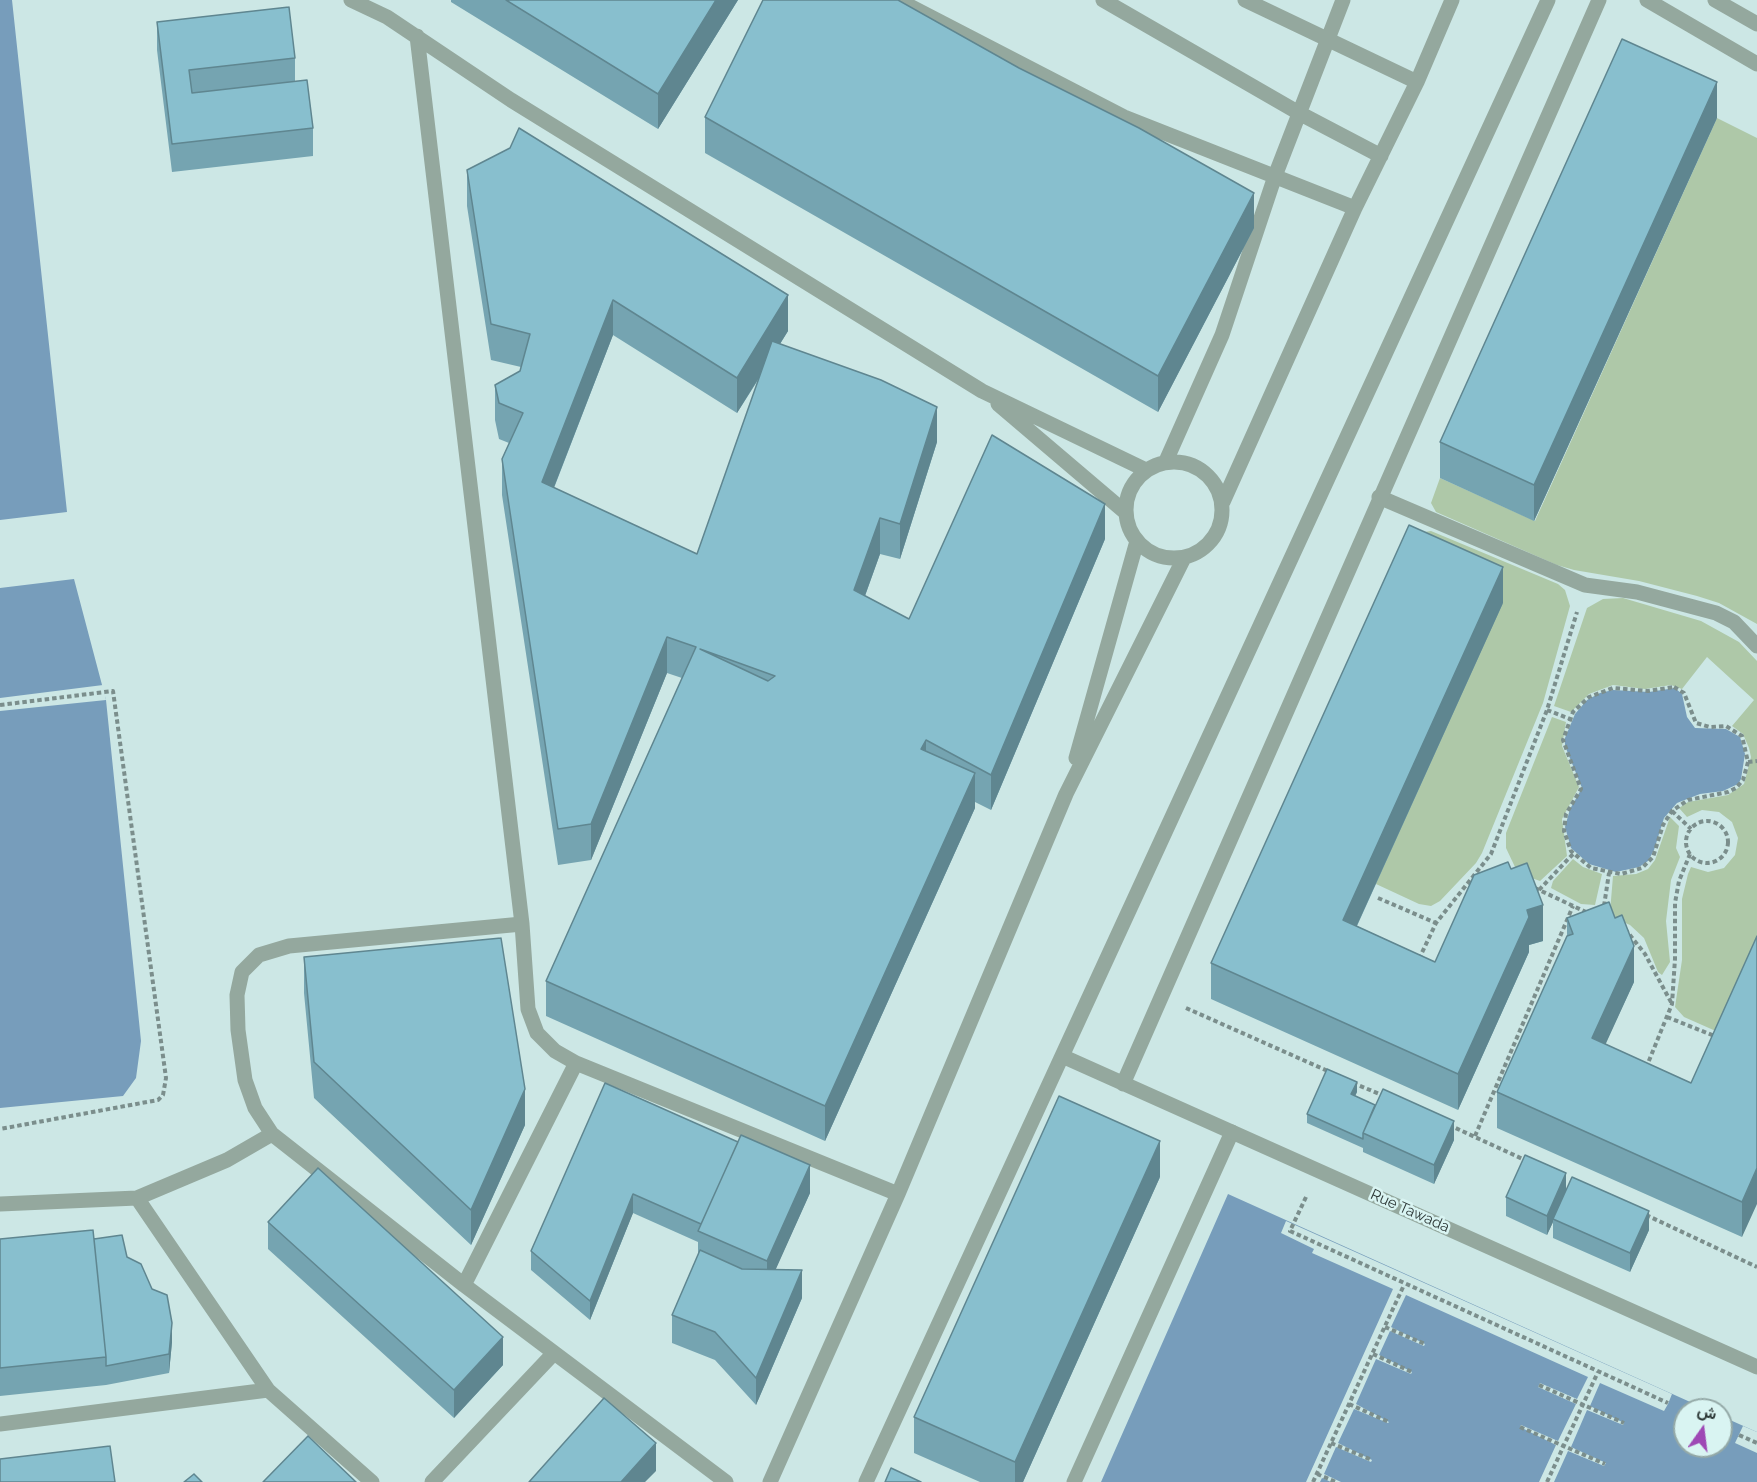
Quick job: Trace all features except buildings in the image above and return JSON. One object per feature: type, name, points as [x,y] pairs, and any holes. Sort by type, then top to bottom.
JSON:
[{"type":"street","points":[[351,0],[387,17],[521,106],[982,390],[1146,470]]},
{"type":"street","points":[[898,0],[1124,117],[1355,208]]},
{"type":"street","points":[[1103,0],[1299,113],[1381,156]]},
{"type":"street","points":[[1245,0],[1265,4],[1417,82]]},
{"type":"street","points":[[1166,461],[1222,335],[1275,176],[1343,0]]},
{"type":"street","points":[[1223,502],[1217,484],[1203,470],[1185,462],[1166,461],[1146,470],[1130,488],[1125,512],[1128,527],[1137,541],[1150,552],[1167,558],[1184,558],[1201,550],[1215,537],[1222,521],[1223,502],[1355,208],[1417,82],[1452,0]]},
{"type":"street","points":[[866,1482],[1548,0]]},
{"type":"street","points":[[1123,1084],[1599,0]]},
{"type":"street","points":[[1647,0],[1757,64]]},
{"type":"street","points":[[1715,0],[1757,24]]},
{"type":"street","points":[[417,36],[522,924],[528,1009],[537,1033],[555,1051],[576,1064],[898,1194]]},
{"type":"street","points":[[982,390],[1125,512]]},
{"type":"street","points":[[1379,497],[1586,585],[1637,592],[1716,613],[1734,622],[1757,646]]},
{"type":"street","points":[[1066,794],[1137,541]]},
{"type":"street","points":[[770,1482],[898,1194],[1066,794],[1184,558]]},
{"type":"street","points":[[522,924],[289,946],[259,955],[242,972],[237,994],[238,1030],[245,1080],[255,1108],[272,1134],[464,1285],[726,1482]]},
{"type":"street","name":"Rue Tawada","points":[[1062,1056],[1757,1367]]},
{"type":"street","points":[[464,1285],[576,1064]]},
{"type":"street","points":[[1074,1482],[1232,1132]]},
{"type":"street","points":[[0,1204],[137,1198],[226,1160],[272,1134]]},
{"type":"street","points":[[137,1198],[268,1390],[372,1482]]},
{"type":"street","points":[[432,1482],[554,1353]]},
{"type":"street","points":[[0,1424],[268,1390]]},
{"type":"path","points":[[1414,970],[1436,922],[1491,854],[1547,710],[1586,585]]},
{"type":"path","points":[[1674,687],[1684,693],[1693,720],[1699,725],[1722,725],[1739,732],[1747,748],[1748,762],[1743,780],[1736,788],[1688,800],[1672,811],[1663,825],[1656,851],[1647,865],[1629,873],[1609,873],[1586,866],[1573,854],[1566,841],[1563,825],[1566,814],[1581,789],[1563,740],[1570,719],[1578,707],[1601,691],[1613,688],[1648,691],[1674,687]]},
{"type":"path","points":[[0,705],[113,691],[166,1078],[163,1095],[158,1100],[0,1130]]},
{"type":"path","points":[[1547,710],[1570,719]]},
{"type":"path","points":[[1748,762],[1757,761]]},
{"type":"path","points":[[1672,811],[1691,829]]},
{"type":"path","points":[[1712,822],[1725,831],[1728,838],[1724,854],[1719,860],[1703,862],[1690,854],[1686,842],[1691,829],[1696,824],[1712,822]]},
{"type":"path","points":[[1539,890],[1573,854]]},
{"type":"path","points":[[1645,1071],[1671,1004],[1675,959],[1675,903],[1682,872],[1690,854]]},
{"type":"path","points":[[1480,869],[1491,872]]},
{"type":"path","points":[[1604,907],[1609,873]]},
{"type":"path","points":[[1529,885],[1592,915]]},
{"type":"path","points":[[1378,898],[1436,922]]},
{"type":"path","points":[[1475,1136],[1573,906]]},
{"type":"path","points":[[1616,925],[1637,941],[1671,1004]]},
{"type":"path","points":[[1161,997],[1334,1074]]},
{"type":"path","points":[[1667,1017],[1719,1038]]},
{"type":"path","points":[[1345,1079],[1388,1098]]},
{"type":"path","points":[[1442,1122],[1529,1161]]},
{"type":"path","points":[[1319,1170],[1290,1231],[1668,1404]]},
{"type":"path","points":[[1638,1212],[1757,1267]]},
{"type":"path","points":[[1313,1482],[1404,1285]]},
{"type":"path","points":[[1385,1327],[1425,1344]]},
{"type":"path","points":[[1373,1354],[1412,1372]]},
{"type":"path","points":[[1547,1482],[1598,1372]]},
{"type":"path","points":[[1539,1385],[1624,1424]]},
{"type":"path","points":[[1349,1404],[1389,1422]]},
{"type":"path","points":[[1520,1427],[1605,1464]]},
{"type":"path","points":[[1738,1435],[1757,1443]]},
{"type":"path","points":[[1331,1443],[1372,1460]]},
{"type":"path","points":[[1317,1474],[1336,1482]]},
{"type":"green space","points":[[1717,118],[1757,138],[1757,624],[1719,603],[1697,596],[1639,581],[1557,565],[1436,512],[1431,503],[1440,478],[1535,521]]},
{"type":"green space","points":[[1431,531],[1558,584],[1565,590],[1570,606],[1543,703],[1482,853],[1476,863],[1440,901],[1431,906],[1419,904],[1376,884],[1424,532]]},
{"type":"green space","points":[[1623,598],[1701,621],[1739,642],[1757,661],[1757,971],[1727,1036],[1684,1017],[1675,1007],[1682,960],[1682,899],[1688,874],[1691,867],[1708,872],[1724,868],[1735,855],[1738,838],[1732,822],[1719,812],[1702,810],[1687,817],[1679,808],[1688,802],[1728,795],[1744,784],[1751,757],[1743,734],[1732,726],[1754,700],[1707,657],[1682,689],[1671,685],[1645,689],[1613,685],[1589,694],[1571,712],[1554,706],[1587,608],[1603,599]]},
{"type":"green space","points":[[1552,717],[1566,722],[1562,746],[1579,787],[1562,819],[1567,856],[1540,881],[1526,876],[1515,867],[1506,848],[1506,833]]},
{"type":"green space","points":[[1670,817],[1679,826],[1676,848],[1680,857],[1671,880],[1666,921],[1670,962],[1662,975],[1658,972],[1644,938],[1630,925],[1614,918],[1610,912],[1613,876],[1636,874],[1648,869],[1655,860]]},
{"type":"green space","points":[[1573,859],[1583,867],[1602,874],[1595,905],[1581,904],[1551,888],[1553,881]]},
{"type":"water","points":[[0,0],[12,0],[67,512],[0,520]]},
{"type":"water","points":[[74,579],[106,700],[141,1041],[136,1078],[123,1096],[0,1108],[0,588]]},
{"type":"water","points":[[1675,688],[1682,694],[1687,717],[1695,728],[1726,729],[1740,737],[1745,754],[1741,779],[1738,784],[1723,791],[1700,794],[1677,803],[1664,818],[1648,861],[1639,867],[1616,872],[1589,864],[1571,848],[1565,827],[1570,809],[1582,788],[1565,746],[1565,738],[1575,714],[1587,700],[1600,693],[1613,690],[1649,692]]},
{"type":"water","points":[[1228,1194],[1681,1398],[1673,1398],[1673,1458],[1733,1458],[1733,1421],[1757,1432],[1757,1482],[1101,1482]]},
{"type":"pier","points":[[103,685],[106,700],[0,711],[0,698]]},
{"type":"pier","points":[[1286,1221],[1672,1394],[1668,1404],[1664,1411],[1600,1383],[1590,1406],[1624,1423],[1623,1425],[1587,1410],[1571,1447],[1606,1463],[1604,1466],[1568,1451],[1554,1482],[1539,1482],[1556,1445],[1520,1427],[1521,1425],[1558,1441],[1576,1404],[1538,1387],[1540,1383],[1577,1399],[1588,1377],[1406,1295],[1391,1327],[1425,1344],[1424,1346],[1390,1331],[1379,1355],[1412,1372],[1411,1374],[1376,1359],[1356,1404],[1389,1422],[1354,1409],[1338,1443],[1372,1460],[1371,1462],[1336,1447],[1324,1474],[1341,1482],[1331,1482],[1322,1478],[1320,1482],[1306,1482],[1393,1289],[1312,1253],[1314,1249],[1281,1233]]},
{"type":"pier","points":[[1743,1426],[1757,1432],[1757,1453],[1735,1443]]}]
